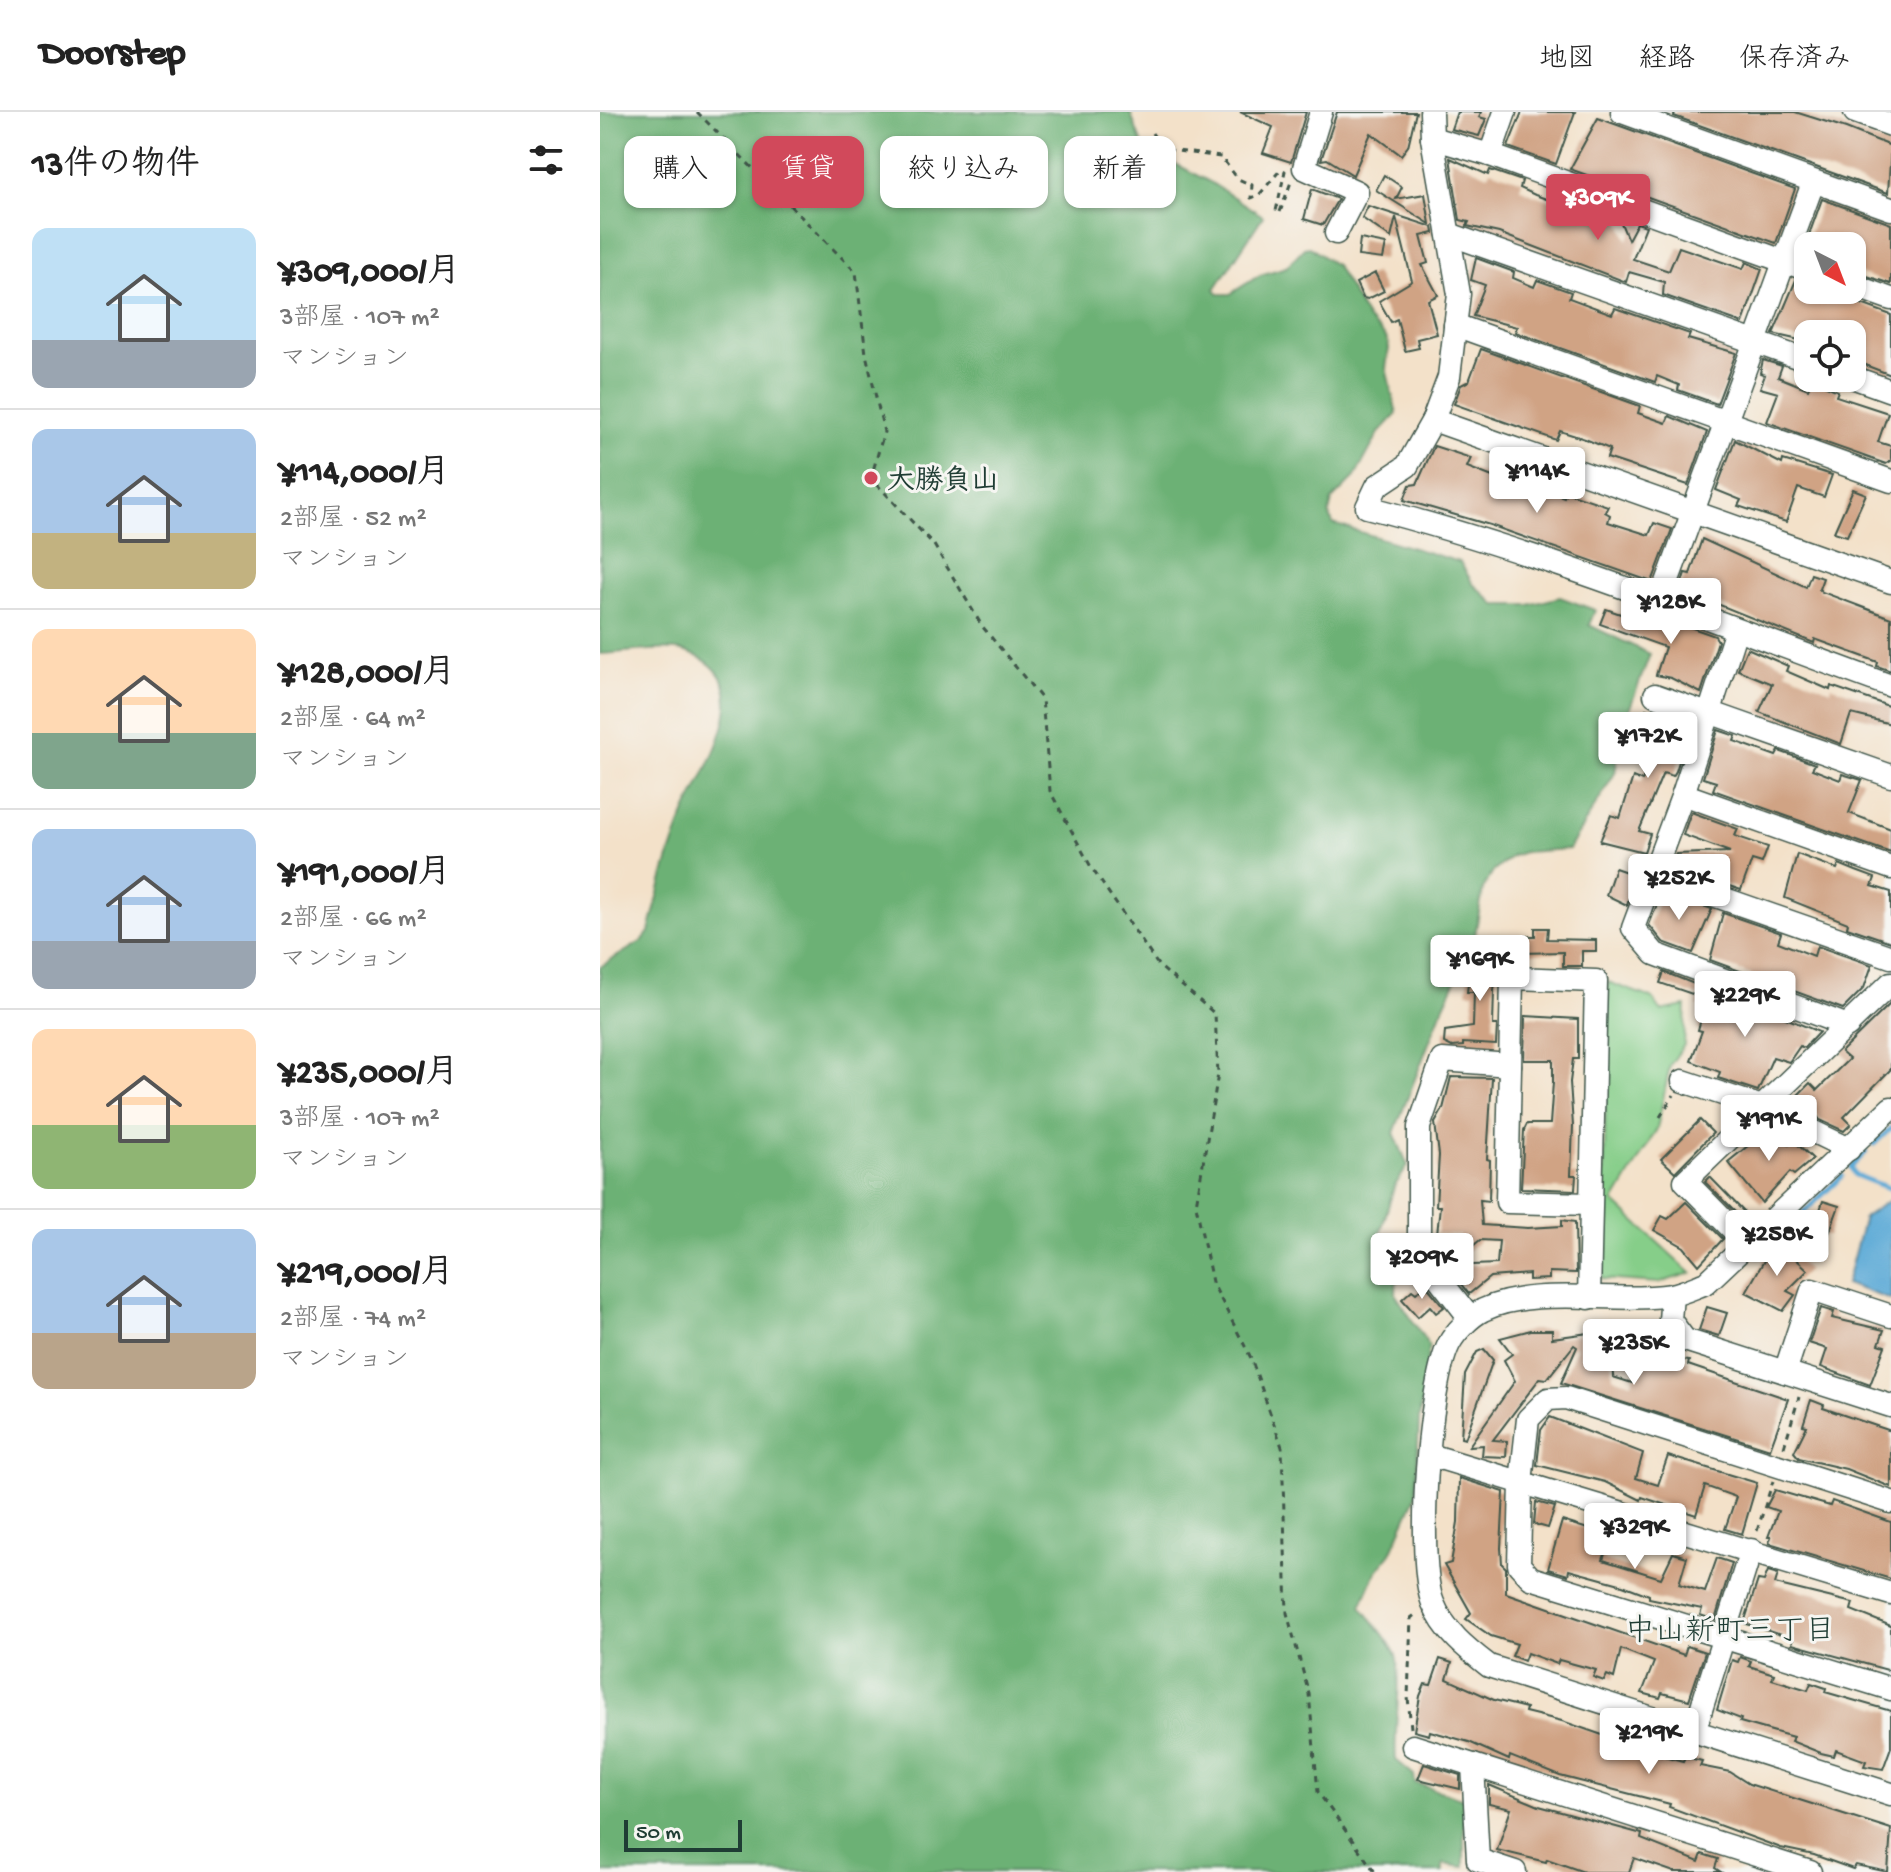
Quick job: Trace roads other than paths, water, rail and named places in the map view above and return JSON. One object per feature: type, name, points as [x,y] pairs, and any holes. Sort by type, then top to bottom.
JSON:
[{"type":"street","points":[[1321,112],[1304,168],[1357,192],[1336,233]]},
{"type":"street","points":[[1431,112],[1432,138],[1459,294],[1449,377],[1433,420],[1407,466],[1377,486],[1367,507],[1457,530],[1661,599],[1736,630],[1891,686]]},
{"type":"street","points":[[1490,155],[1505,112]]},
{"type":"street","points":[[1859,113],[1891,125]]},
{"type":"street","points":[[1637,114],[1813,183],[1891,209]]},
{"type":"street","points":[[1432,138],[1490,155],[1794,265]]},
{"type":"street","points":[[1661,599],[1752,341],[1813,183]]},
{"type":"street","points":[[1449,234],[1794,356]]},
{"type":"street","points":[[1866,290],[1891,299]]},
{"type":"street","points":[[1455,325],[1891,481]]},
{"type":"street","points":[[1866,382],[1891,391]]},
{"type":"street","points":[[1433,420],[1891,582]]},
{"type":"street","points":[[1736,630],[1683,794],[1633,928],[1655,954],[1848,1026]]},
{"type":"street","points":[[1655,695],[1891,776]]},
{"type":"street","points":[[1683,794],[1891,868]]},
{"type":"street","points":[[1653,874],[1891,957]]},
{"type":"street","points":[[1589,1298],[1596,981],[1512,978],[1507,1202],[1591,1204]]},
{"type":"street","points":[[1749,1246],[1685,1181],[1891,983]]},
{"type":"street","points":[[1470,1318],[1433,1271],[1419,1236],[1419,1127],[1442,1060],[1510,1065]]},
{"type":"street","points":[[1683,1081],[1762,1107],[1849,1149]]},
{"type":"street","points":[[1891,1108],[1749,1246],[1706,1283],[1672,1295],[1517,1300],[1483,1310],[1470,1318],[1450,1343],[1437,1379],[1430,1426],[1425,1561],[1433,1603],[1455,1639],[1489,1666],[1891,1794]]},
{"type":"street","points":[[1785,1372],[1812,1290],[1891,1316]]},
{"type":"street","points":[[1672,1295],[1670,1320],[1685,1340],[1891,1406]]},
{"type":"street","points":[[1891,1502],[1566,1398],[1548,1399],[1528,1419],[1521,1482],[1519,1565],[1531,1578],[1891,1689]]},
{"type":"street","points":[[1430,1455],[1891,1594]]},
{"type":"street","points":[[1694,1732],[1751,1550]]},
{"type":"street","points":[[1413,1746],[1810,1872]]},
{"type":"street","points":[[1473,1765],[1478,1860],[1515,1872]]},
{"type":"water","points":[[1891,1199],[1891,1300],[1846,1284],[1864,1217]]},
{"type":"waterway","points":[[1874,1144],[1891,1128]]},
{"type":"waterway","points":[[1866,1152],[1851,1167],[1855,1175],[1891,1189]]},
{"type":"waterway","points":[[1796,1220],[1842,1176]]},
{"type":"waterway","points":[[1759,1256],[1778,1239]]},
{"type":"place","name":"大勝負山","points":[[871,478]]},
{"type":"district","name":"中山新町三丁目","points":[[1730,1629]]}]
